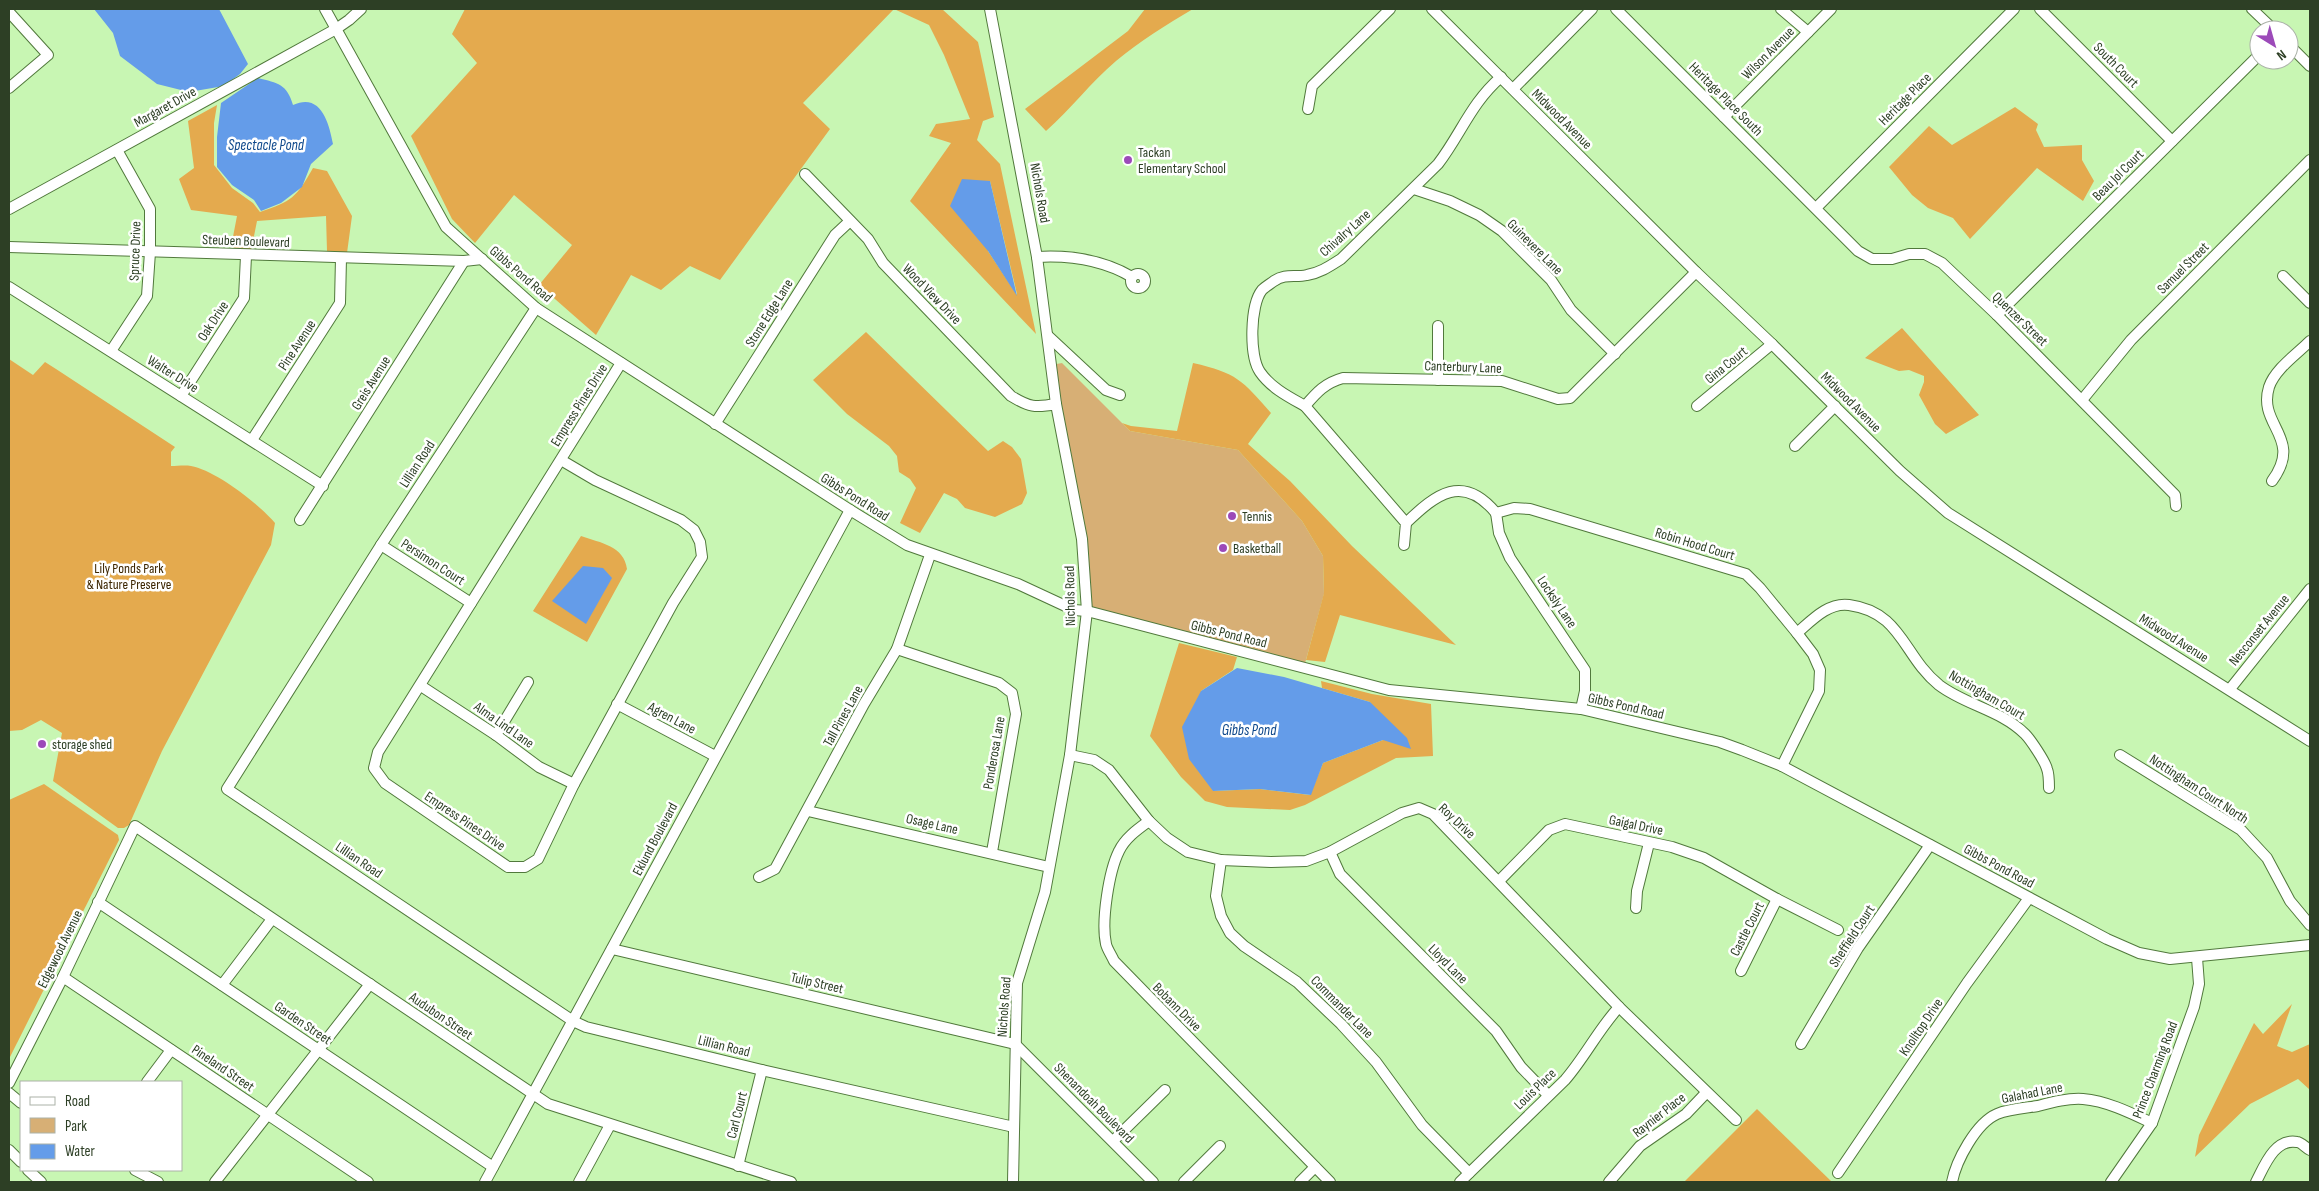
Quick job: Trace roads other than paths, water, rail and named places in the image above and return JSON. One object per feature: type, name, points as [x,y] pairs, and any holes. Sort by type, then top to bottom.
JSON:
[{"type":"street","name":"Gibbs Pond Road","points":[[325,9],[446,227],[536,308],[906,545],[1018,584],[1074,610],[1087,611],[1389,690],[1581,709],[1720,742],[1782,766],[2107,940],[2139,953],[2170,959],[2197,958],[2310,945]]},
{"type":"street","name":"Margaret Drive","points":[[9,209],[336,29],[350,20],[361,9]]},
{"type":"street","name":"Nichols Road","points":[[990,9],[1037,257],[1056,404],[1082,539],[1087,611],[1070,755],[1050,866],[1045,892],[1017,983],[1015,1044],[1017,1069],[1013,1182]]},
{"type":"street","points":[[1308,109],[1312,86],[1390,9]]},
{"type":"street","name":"Midwood Avenue","points":[[1432,9],[1696,272],[1772,344],[1900,471],[1948,513],[2310,741]]},
{"type":"street","points":[[1513,88],[1592,9]]},
{"type":"street","name":"Heritage Place South","points":[[1616,9],[1816,208]]},
{"type":"street","points":[[1782,9],[1808,32]]},
{"type":"street","name":"Wilson Avenue","points":[[1724,117],[1831,9]]},
{"type":"street","name":"Heritage Place","points":[[1816,208],[2014,9]]},
{"type":"street","name":"South Court","points":[[2040,9],[2172,140]]},
{"type":"street","points":[[2252,9],[2264,20]]},
{"type":"street","points":[[9,12],[48,55],[9,88]]},
{"type":"street","points":[[2299,55],[2310,66]]},
{"type":"street","name":"Beau Jol Court","points":[[1997,315],[2249,66]]},
{"type":"street","name":"Chivalry Lane","points":[[1406,523],[1305,406],[1284,394],[1259,371],[1252,350],[1254,315],[1261,291],[1276,279],[1292,274],[1305,276],[1322,271],[1341,259],[1414,189],[1450,148],[1476,104],[1501,78]]},
{"type":"street","name":"Spruce Drive","points":[[111,351],[147,296],[150,252],[150,209],[117,150]]},
{"type":"street","name":"Samuel Street","points":[[2082,400],[2131,340],[2310,160]]},
{"type":"street","name":"Wood View Drive","points":[[805,174],[868,239],[883,263],[1011,396],[1026,406],[1040,407],[1056,404]]},
{"type":"street","name":"Guinevere Lane","points":[[1414,189],[1479,215],[1502,230],[1551,280],[1571,310],[1614,354]]},
{"type":"street","name":"Quenzer Street","points":[[1816,208],[1858,251],[1872,259],[1892,259],[1909,254],[1925,254],[1942,264],[1997,315],[2175,495],[2176,506]]},
{"type":"street","name":"Stone Edge Lane","points":[[715,424],[835,234],[850,221]]},
{"type":"street","name":"Steuben Boulevard","points":[[9,247],[246,256],[464,261],[482,258]]},
{"type":"street","name":"Oak Drive","points":[[180,396],[244,298],[246,256]]},
{"type":"street","points":[[1037,257],[1090,260],[1118,269],[1132,277]]},
{"type":"street","name":"Pine Avenue","points":[[252,440],[340,303],[341,258]]},
{"type":"street","name":"Greis Avenue","points":[[300,520],[464,261]]},
{"type":"street","name":"Canterbury Lane","points":[[1305,406],[1320,389],[1330,382],[1343,378],[1502,381],[1558,399],[1570,398],[1696,272]]},
{"type":"street","points":[[2283,276],[2310,303]]},
{"type":"street","name":"Walter Drive","points":[[9,288],[322,486]]},
{"type":"street","name":"Lillian Road","points":[[536,308],[381,545],[228,789],[573,1021],[586,1027],[762,1070],[1014,1127]]},
{"type":"street","points":[[1438,326],[1438,380]]},
{"type":"street","points":[[1048,336],[1106,390],[1120,395]]},
{"type":"street","points":[[2272,481],[2283,464],[2284,452],[2283,440],[2269,412],[2267,400],[2270,386],[2277,374],[2310,341]]},
{"type":"street","name":"Gina Court","points":[[1698,406],[1772,344]]},
{"type":"street","name":"Empress Pines Drive","points":[[561,460],[596,480],[681,520],[694,530],[700,542],[702,557],[673,602],[617,704],[574,784],[538,859],[525,867],[508,867],[384,783],[374,768],[378,752],[421,686],[621,363]]},
{"type":"street","points":[[1795,446],[1835,406]]},
{"type":"street","points":[[1404,545],[1406,523],[1426,504],[1446,492],[1467,492],[1478,495],[1496,513]]},
{"type":"street","name":"Robin Hood Court","points":[[1496,513],[1514,508],[1530,509],[1746,574],[1797,633],[1813,654],[1820,670],[1819,691],[1782,766]]},
{"type":"street","name":"Eklund Boulevard","points":[[485,1182],[850,510]]},
{"type":"street","name":"Locksly Lane","points":[[1496,513],[1498,533],[1510,558],[1585,670],[1585,691],[1581,709]]},
{"type":"street","name":"Persimon Court","points":[[381,545],[471,603]]},
{"type":"street","name":"Tall Pines Lane","points":[[760,877],[775,869],[808,811],[864,704],[897,649],[930,554]]},
{"type":"street","name":"Nesconset Avenue","points":[[2230,689],[2306,601],[2310,588]]},
{"type":"street","name":"Nottingham Court","points":[[1797,633],[1816,616],[1830,608],[1847,605],[1878,613],[1892,624],[1921,668],[1941,686],[2008,720],[2026,734],[2047,768],[2049,788]]},
{"type":"street","name":"Ponderosa Lane","points":[[897,649],[999,683],[1012,693],[1016,714],[992,852]]},
{"type":"street","points":[[496,735],[528,682]]},
{"type":"street","name":"Alma Lind Lane","points":[[421,686],[496,735],[539,767],[574,784]]},
{"type":"street","name":"Agren Lane","points":[[617,704],[715,756]]},
{"type":"street","name":"Roy Drive","points":[[1070,755],[1094,760],[1109,770],[1149,821],[1167,838],[1188,852],[1221,860],[1306,861],[1330,852],[1402,813],[1419,808],[1433,814],[1619,1006],[1706,1093],[1736,1120]]},
{"type":"street","name":"Nottingham Court North","points":[[2120,755],[2240,830],[2267,858],[2290,901],[2310,925]]},
{"type":"street","name":"Osage Lane","points":[[808,811],[1050,866]]},
{"type":"street","name":"Bobann Drive","points":[[1149,821],[1131,834],[1119,850],[1112,870],[1105,920],[1106,944],[1114,961],[1330,1182]]},
{"type":"street","name":"Gaigal Drive","points":[[1499,881],[1548,830],[1565,824],[1649,843],[1672,846],[1704,858],[1838,930]]},
{"type":"street","name":"Edgewood Avenue","points":[[9,1083],[63,977],[135,826]]},
{"type":"street","name":"Audubon Street","points":[[135,826],[548,1104],[738,1166],[758,1177],[791,1182]]},
{"type":"street","points":[[1636,908],[1637,891],[1649,843]]},
{"type":"street","name":"Sheffield Court","points":[[1801,1044],[1858,948],[1930,845]]},
{"type":"street","name":"Lloyd Lane","points":[[1330,852],[1340,874],[1496,1032],[1521,1067],[1548,1095]]},
{"type":"street","name":"Commander Lane","points":[[1221,860],[1216,896],[1221,916],[1230,933],[1244,946],[1297,982],[1340,1024],[1376,1062],[1422,1125],[1469,1173]]},
{"type":"street","name":"Knolltop Drive","points":[[1838,1172],[1967,983],[2029,898]]},
{"type":"street","name":"Castle Court","points":[[1741,971],[1778,899]]},
{"type":"street","name":"Garden Street","points":[[98,902],[493,1167]]},
{"type":"street","points":[[222,986],[272,920]]},
{"type":"street","name":"Tulip Street","points":[[612,949],[1015,1044]]},
{"type":"street","name":"Prince Charming Road","points":[[2111,1182],[2152,1123],[2194,1007],[2199,984],[2197,958]]},
{"type":"street","name":"Pineland Street","points":[[63,977],[368,1182]]},
{"type":"street","points":[[215,1182],[370,984]]},
{"type":"street","name":"Louis Place","points":[[1460,1182],[1580,1064],[1590,1043],[1619,1006]]},
{"type":"street","name":"Shenandoah Boulevard","points":[[1015,1044],[1153,1182]]},
{"type":"street","points":[[148,1081],[172,1050]]},
{"type":"street","name":"Carl Court","points":[[738,1166],[762,1070]]},
{"type":"street","points":[[1113,1141],[1165,1090]]},
{"type":"street","points":[[9,1093],[20,1102]]},
{"type":"street","name":"Raynier Place","points":[[1609,1182],[1640,1146],[1686,1114],[1706,1093]]},
{"type":"street","name":"Galahad Lane","points":[[1952,1182],[1958,1161],[1972,1139],[1985,1122],[1997,1114],[2064,1100],[2083,1099],[2101,1102],[2152,1123]]},
{"type":"street","points":[[579,1182],[610,1125]]},
{"type":"street","points":[[2256,1182],[2272,1151],[2287,1142],[2298,1142],[2310,1150]]},
{"type":"street","points":[[1184,1182],[1220,1146]]},
{"type":"street","points":[[9,1150],[20,1161]]},
{"type":"street","points":[[1300,1182],[1315,1167]]},
{"type":"street","points":[[29,1171],[41,1182]]},
{"type":"street","points":[[137,1171],[158,1182]]},
{"type":"water","points":[[94,9],[219,9],[248,64],[240,74],[224,86],[189,92],[157,84],[120,56],[113,33]]},
{"type":"water","name":"Spectacle Pond","points":[[258,78],[271,81],[285,89],[293,105],[303,102],[317,106],[326,119],[333,144],[311,164],[302,187],[281,203],[261,211],[254,200],[232,185],[217,167],[217,137],[221,103]]},
{"type":"water","points":[[962,179],[990,181],[1017,296],[988,251],[950,206]]},
{"type":"water","points":[[583,566],[603,568],[612,578],[586,624],[552,601]]},
{"type":"water","name":"Gibbs Pond","points":[[1237,668],[1284,677],[1370,702],[1407,738],[1411,749],[1383,740],[1323,763],[1311,795],[1260,789],[1213,791],[1189,759],[1182,727],[1201,691]]},
{"type":"place","name":"Tackan Elementary School","points":[[1128,160]]},
{"type":"place","name":"Tennis","points":[[1232,516]]},
{"type":"place","name":"Basketball","points":[[1223,548]]},
{"type":"place","name":"storage shed","points":[[42,744]]},
{"type":"park label","name":"Lily Ponds Park & Nature Preserve","points":[[129,576]]}]
